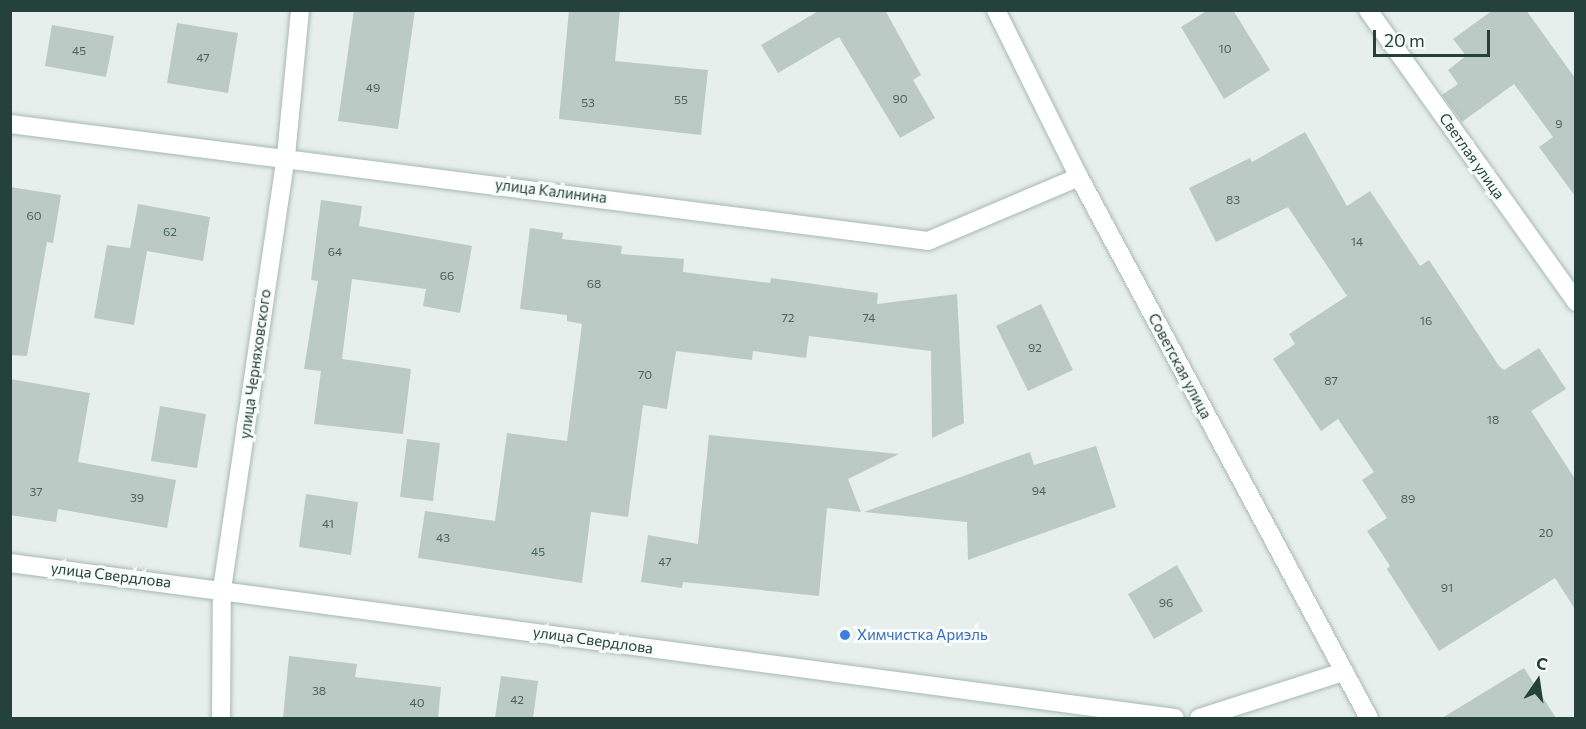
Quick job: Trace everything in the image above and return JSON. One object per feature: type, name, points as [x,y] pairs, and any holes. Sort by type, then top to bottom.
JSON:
[{"type":"street","name":"улица Черняховского","points":[[221,718],[222,589],[286,156],[300,10]]},
{"type":"street","name":"Советская улица","points":[[996,10],[1079,177],[1342,672],[1369,718]]},
{"type":"street","name":"Светлая улица","points":[[1368,10],[1575,302]]},
{"type":"street","name":"улица Калинина","points":[[10,124],[286,156],[928,241],[1079,177]]},
{"type":"street","name":"улица Свердлова","points":[[10,563],[222,589],[1175,718]]},
{"type":"street","points":[[1199,718],[1342,672]]},
{"type":"building","points":[[354,10],[415,10],[398,129],[338,121]]},
{"type":"building","points":[[569,10],[620,10],[615,61],[708,70],[701,135],[559,119]]},
{"type":"building","points":[[820,10],[885,10],[921,75],[913,80],[935,118],[900,138],[839,37],[778,73],[761,45]]},
{"type":"building","points":[[1208,10],[1233,10],[1270,70],[1224,99],[1181,27]]},
{"type":"building","points":[[1493,10],[1526,10],[1575,78],[1575,196],[1539,147],[1553,137],[1514,84],[1462,122],[1442,95],[1458,84],[1448,70],[1466,56],[1453,39]]},
{"type":"building","points":[[177,23],[238,33],[228,93],[167,83]]},
{"type":"building","points":[[52,25],[114,36],[106,77],[45,66]]},
{"type":"building","points":[[1305,132],[1347,206],[1370,191],[1420,266],[1429,260],[1499,366],[1504,370],[1539,348],[1566,389],[1531,411],[1575,479],[1575,609],[1555,578],[1439,651],[1387,569],[1390,566],[1367,531],[1387,518],[1362,480],[1374,472],[1338,419],[1321,431],[1273,359],[1295,344],[1289,334],[1347,296],[1288,207],[1216,242],[1189,188],[1250,158],[1252,162]]},
{"type":"building","points":[[10,187],[61,195],[53,243],[47,242],[27,356],[10,355]]},
{"type":"building","points":[[321,200],[362,206],[359,226],[472,246],[460,313],[423,306],[426,289],[352,279],[342,359],[411,369],[403,434],[314,424],[321,371],[304,369],[318,281],[311,280]]},
{"type":"building","points":[[138,204],[210,217],[203,261],[147,251],[134,325],[94,318],[107,245],[130,248]]},
{"type":"building","points":[[530,228],[563,233],[562,239],[622,246],[621,254],[684,259],[683,272],[770,283],[771,278],[878,293],[877,304],[957,294],[964,423],[932,438],[931,351],[809,336],[806,358],[753,351],[752,360],[676,351],[667,409],[643,405],[628,517],[591,512],[582,583],[418,558],[425,511],[495,521],[507,433],[567,441],[582,324],[567,321],[567,315],[520,309]]},
{"type":"building","points":[[1041,304],[1073,370],[1028,391],[996,326]]},
{"type":"building","points":[[10,379],[90,393],[78,462],[176,480],[167,528],[58,509],[56,522],[10,515]]},
{"type":"building","points":[[160,406],[206,414],[197,468],[151,461]]},
{"type":"building","points":[[709,435],[899,454],[848,479],[861,512],[827,508],[819,596],[683,582],[682,588],[641,582],[648,535],[698,544]]},
{"type":"building","points":[[407,439],[440,443],[433,501],[400,497]]},
{"type":"building","points":[[1096,446],[1116,507],[968,560],[967,522],[864,512],[1030,452],[1034,465]]},
{"type":"building","points":[[306,494],[358,502],[351,555],[299,547]]},
{"type":"building","points":[[1177,565],[1203,611],[1154,639],[1128,594]]},
{"type":"building","points":[[289,656],[357,664],[355,677],[441,687],[438,718],[283,718]]},
{"type":"building","points":[[1524,668],[1556,718],[1442,718]]},
{"type":"building","points":[[501,676],[538,681],[533,718],[495,718]]},
{"type":"place","name":"Химчистка Ариэль","points":[[845,635]]}]
